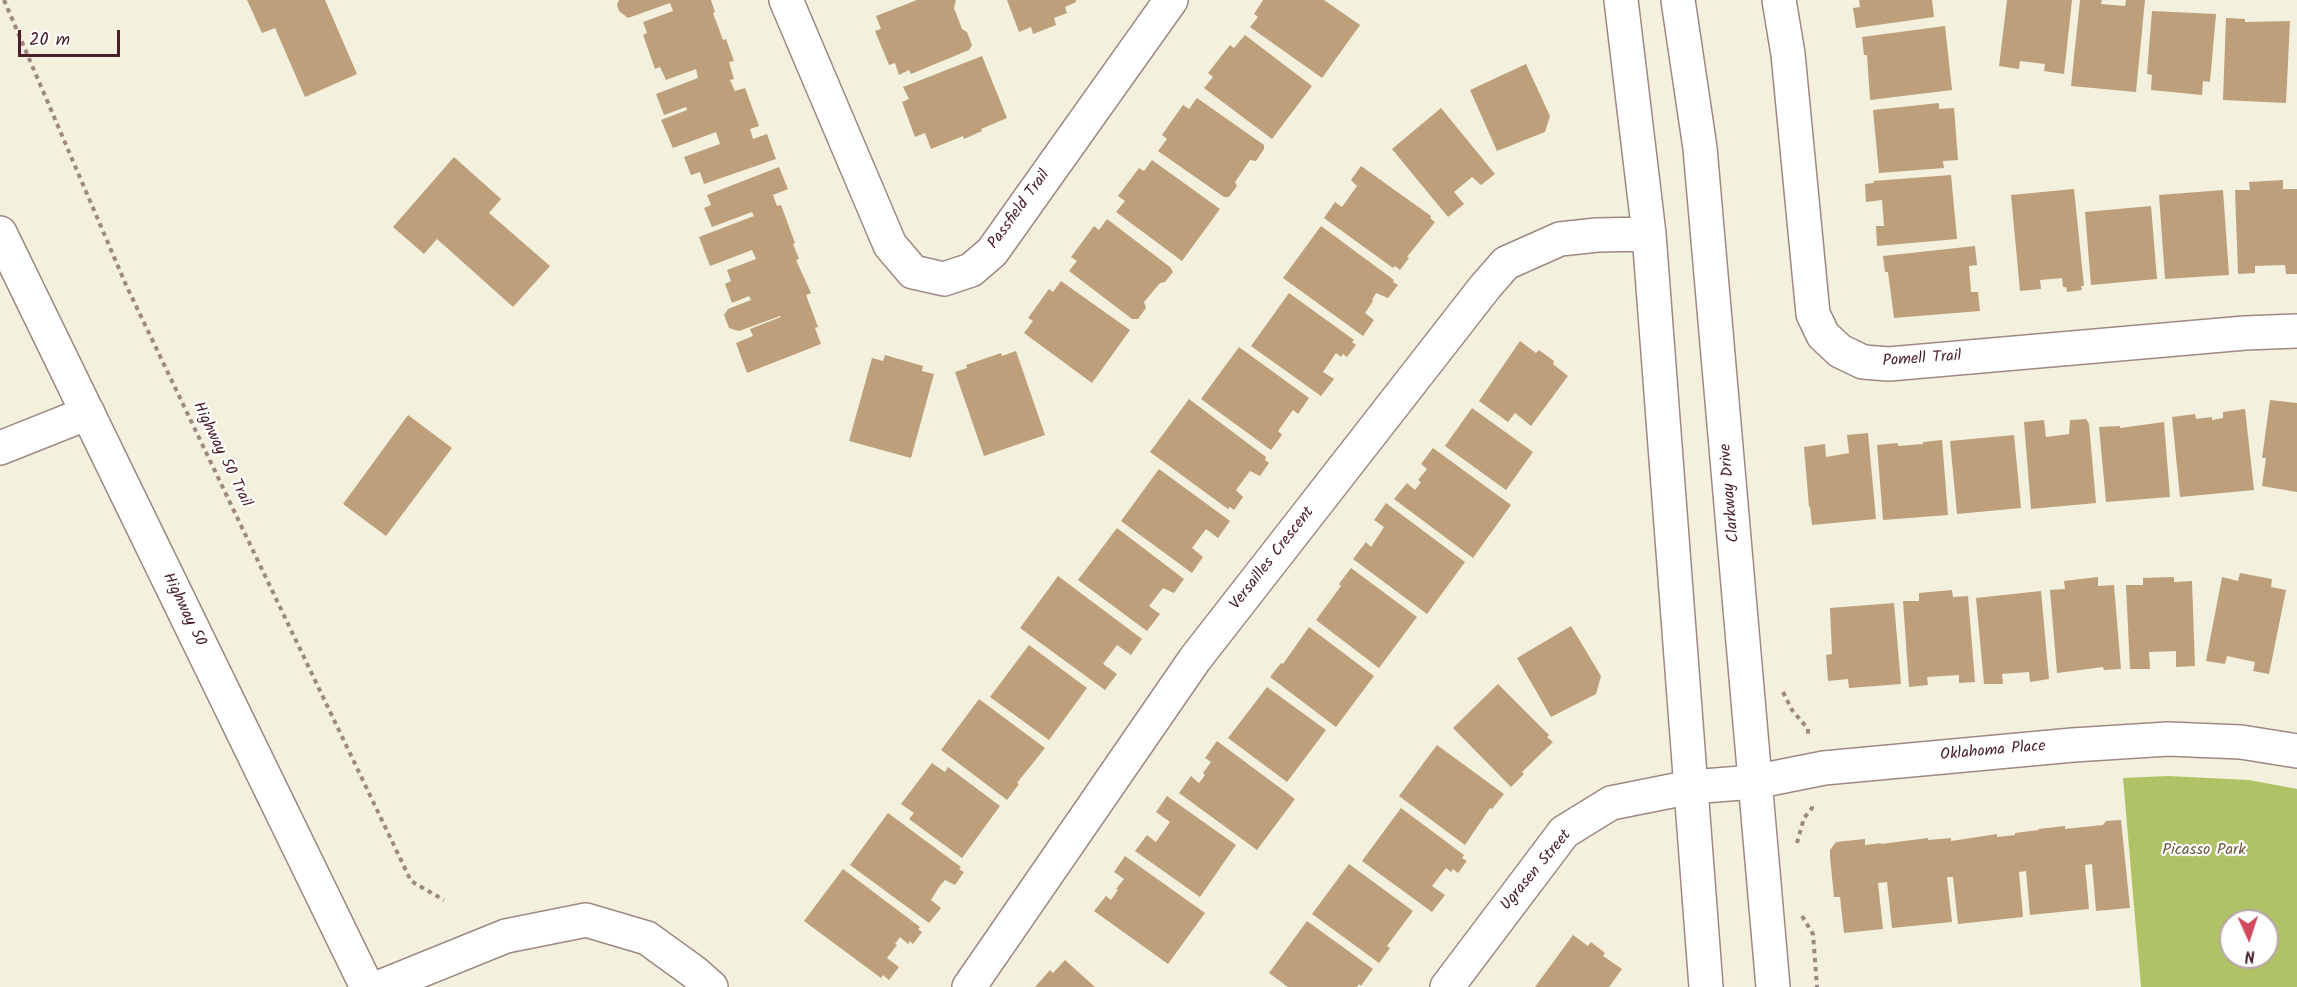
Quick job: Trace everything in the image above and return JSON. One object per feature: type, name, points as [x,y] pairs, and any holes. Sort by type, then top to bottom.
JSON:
[{"type":"street","name":"Passfield Trail","points":[[786,0],[890,245],[913,272],[944,279],[970,270],[992,252],[1172,0]]},
{"type":"street","points":[[1621,0],[1648,234],[1706,987]]},
{"type":"street","name":"Clarkway Drive","points":[[1677,0],[1700,148],[1773,987]]},
{"type":"street","name":"Pomell Trail","points":[[1779,0],[1788,54],[1813,314],[1823,335],[1840,351],[1863,362],[1889,364],[2246,333],[2297,331]]},
{"type":"street","name":"Highway 50","points":[[0,233],[367,987]]},
{"type":"street","name":"Versailles Crescent","points":[[969,987],[1195,659],[1485,286],[1506,263],[1560,239],[1597,235],[1648,234]]},
{"type":"street","points":[[0,448],[87,413]]},
{"type":"street","name":"Oklahoma Place","points":[[1691,787],[1754,782],[1824,768],[2132,741],[2168,739],[2241,742],[2297,751]]},
{"type":"street","name":"Ugrasen Street","points":[[1447,987],[1564,832],[1611,803],[1691,787]]},
{"type":"street","points":[[380,987],[506,936],[586,920],[647,938],[711,987]]},
{"type":"path","name":"Highway 50 Trail","points":[[4,0],[126,285],[411,881],[444,900]]},
{"type":"path","points":[[1796,851],[1797,834],[1812,808]]},
{"type":"path","points":[[1799,910],[1813,933],[1817,987]]},
{"type":"green space","name":"Picasso Park","points":[[2168,776],[2249,780],[2297,789],[2297,987],[2141,987],[2123,778]]},
{"type":"building","points":[[247,0],[325,0],[357,74],[305,97],[275,28],[262,33]]},
{"type":"building","points":[[619,0],[711,0],[715,12],[713,13],[723,40],[726,39],[734,61],[729,62],[734,79],[730,80],[735,91],[745,88],[759,126],[750,129],[753,139],[767,134],[776,159],[704,184],[700,172],[691,175],[684,157],[720,144],[716,132],[673,148],[661,120],[687,110],[686,107],[664,115],[656,94],[698,78],[696,69],[666,80],[660,67],[655,69],[643,35],[647,33],[643,22],[673,11],[670,3],[628,18],[619,11],[617,5]]},
{"type":"building","points":[[917,0],[956,0],[954,8],[962,29],[967,32],[972,45],[969,50],[911,74],[909,70],[899,75],[895,63],[889,65],[875,31],[881,29],[876,16]]},
{"type":"building","points":[[1007,0],[1076,0],[1076,2],[1065,7],[1067,13],[1054,18],[1056,25],[1033,34],[1031,27],[1019,32]]},
{"type":"building","points":[[1263,0],[1324,0],[1360,25],[1322,78],[1250,27],[1258,17],[1254,14]]},
{"type":"building","points":[[1859,0],[1932,0],[1934,17],[1856,28],[1853,8],[1860,7]]},
{"type":"building","points":[[2007,0],[2072,0],[2064,74],[2044,71],[2045,64],[2020,61],[2019,69],[1999,66]]},
{"type":"building","points":[[2080,0],[2102,0],[2101,4],[2125,6],[2126,0],[2145,0],[2136,92],[2071,86]]},
{"type":"building","points":[[2152,11],[2216,14],[2210,82],[2203,81],[2202,95],[2151,90],[2152,75],[2147,74]]},
{"type":"building","points":[[2226,18],[2245,19],[2245,22],[2290,21],[2286,103],[2223,100]]},
{"type":"building","points":[[1945,26],[1952,90],[1870,100],[1867,55],[1864,55],[1862,37]]},
{"type":"building","points":[[1245,35],[1312,86],[1272,139],[1204,88],[1213,77],[1208,73],[1230,45],[1234,48]]},
{"type":"building","points":[[982,56],[1007,118],[964,139],[963,136],[931,149],[925,133],[915,137],[902,102],[909,99],[903,87]]},
{"type":"building","points":[[1526,64],[1550,116],[1545,132],[1497,151],[1470,90]]},
{"type":"building","points":[[1197,98],[1264,145],[1256,161],[1250,160],[1235,182],[1237,186],[1229,197],[1224,197],[1158,151],[1167,139],[1162,135],[1183,105],[1189,109]]},
{"type":"building","points":[[1939,103],[1939,109],[1954,108],[1958,160],[1943,161],[1944,168],[1879,173],[1873,110]]},
{"type":"building","points":[[1441,108],[1495,174],[1481,185],[1472,177],[1454,192],[1464,204],[1448,217],[1392,149]]},
{"type":"building","points":[[454,157],[501,199],[489,213],[550,266],[513,307],[437,239],[424,254],[393,227]]},
{"type":"building","points":[[1152,160],[1220,209],[1182,261],[1116,212],[1125,201],[1118,196],[1139,168],[1144,171]]},
{"type":"building","points":[[1361,166],[1431,216],[1430,218],[1435,222],[1407,257],[1409,258],[1400,270],[1395,266],[1393,268],[1324,218],[1335,202],[1342,207],[1357,186],[1351,180]]},
{"type":"building","points":[[779,167],[788,189],[773,195],[777,206],[781,205],[795,243],[793,244],[799,259],[796,260],[811,293],[806,295],[818,327],[815,328],[821,344],[747,373],[736,343],[753,336],[750,329],[781,317],[739,331],[729,328],[724,315],[728,309],[751,300],[749,296],[732,303],[725,284],[731,281],[727,270],[756,259],[752,250],[710,266],[699,237],[754,216],[752,212],[712,227],[704,208],[711,205],[707,195]]},
{"type":"building","points":[[1951,175],[1957,239],[1877,246],[1876,226],[1884,226],[1882,200],[1866,202],[1865,184],[1874,183],[1873,181]]},
{"type":"building","points":[[2283,180],[2283,189],[2297,189],[2297,274],[2286,274],[2285,265],[2255,266],[2255,273],[2238,274],[2235,190],[2250,190],[2249,182]]},
{"type":"building","points":[[2074,189],[2084,286],[2081,286],[2082,290],[2067,292],[2066,287],[2063,287],[2062,278],[2040,280],[2041,289],[2020,291],[2011,195]]},
{"type":"building","points":[[2223,190],[2229,275],[2165,279],[2159,195]]},
{"type":"building","points":[[2151,206],[2157,279],[2091,285],[2085,212]]},
{"type":"building","points":[[1107,219],[1170,267],[1173,272],[1144,302],[1146,308],[1138,319],[1132,319],[1069,271],[1077,261],[1071,257],[1094,226],[1099,230]]},
{"type":"building","points":[[1321,226],[1398,285],[1388,298],[1376,293],[1365,313],[1374,320],[1363,336],[1283,278]]},
{"type":"building","points":[[1975,246],[1977,265],[1969,266],[1971,292],[1978,292],[1980,311],[1894,318],[1888,272],[1885,272],[1883,256]]},
{"type":"building","points":[[1061,281],[1130,330],[1092,383],[1024,333],[1033,321],[1028,318],[1049,289],[1053,292]]},
{"type":"building","points":[[1289,293],[1354,340],[1352,342],[1356,345],[1347,357],[1343,354],[1341,357],[1336,353],[1323,372],[1334,379],[1321,396],[1251,346]]},
{"type":"building","points":[[1520,341],[1536,353],[1539,350],[1554,361],[1553,364],[1568,376],[1531,426],[1515,413],[1508,422],[1479,401]]},
{"type":"building","points":[[1239,347],[1309,398],[1298,414],[1293,410],[1278,431],[1282,435],[1271,450],[1201,399]]},
{"type":"building","points":[[1016,351],[1045,435],[984,456],[955,372],[967,368],[966,365],[1001,353],[1002,356]]},
{"type":"building","points":[[885,355],[923,366],[922,371],[934,374],[911,458],[849,441],[872,358],[883,361]]},
{"type":"building","points":[[1189,399],[1266,457],[1265,460],[1269,463],[1260,476],[1250,471],[1236,490],[1243,497],[1234,510],[1230,507],[1228,509],[1150,452]]},
{"type":"building","points":[[2270,400],[2297,403],[2297,492],[2262,486],[2266,458],[2262,458]]},
{"type":"building","points":[[1472,408],[1533,452],[1506,490],[1445,446]]},
{"type":"building","points":[[2245,409],[2254,490],[2180,497],[2172,417],[2195,414],[2196,419],[2212,417],[2212,420],[2223,418],[2223,412]]},
{"type":"building","points":[[408,415],[452,448],[386,536],[343,504]]},
{"type":"building","points":[[2086,419],[2089,424],[2096,503],[2031,509],[2024,422],[2044,420],[2046,437],[2069,434],[2070,420]]},
{"type":"building","points":[[2164,422],[2170,497],[2106,502],[2099,427],[2120,426],[2120,428]]},
{"type":"building","points":[[1868,433],[1876,519],[1812,525],[1804,447],[1825,444],[1826,457],[1849,453],[1847,435]]},
{"type":"building","points":[[2014,435],[2021,508],[1957,514],[1950,441]]},
{"type":"building","points":[[1942,440],[1948,515],[1883,520],[1877,445],[1898,443],[1898,446]]},
{"type":"building","points":[[1433,448],[1511,505],[1473,558],[1394,499],[1407,483],[1415,490],[1421,482],[1418,480],[1427,469],[1421,464]]},
{"type":"building","points":[[1159,469],[1230,521],[1218,538],[1206,529],[1192,548],[1203,557],[1192,573],[1121,521]]},
{"type":"building","points":[[1386,503],[1465,562],[1427,614],[1353,559],[1366,542],[1371,547],[1384,527],[1374,520]]},
{"type":"building","points":[[1117,528],[1184,579],[1174,593],[1163,588],[1149,606],[1160,614],[1147,631],[1078,580]]},
{"type":"building","points":[[1351,568],[1417,617],[1379,668],[1316,620]]},
{"type":"building","points":[[2240,573],[2272,579],[2271,587],[2286,590],[2269,674],[2253,671],[2255,662],[2227,656],[2225,664],[2206,661],[2222,577],[2238,581]]},
{"type":"building","points":[[1058,576],[1142,639],[1131,655],[1117,645],[1103,664],[1117,674],[1105,690],[1020,628]]},
{"type":"building","points":[[2098,577],[2098,586],[2114,585],[2121,669],[2104,670],[2103,667],[2057,673],[2050,590],[2065,589],[2064,581]]},
{"type":"building","points":[[2174,577],[2174,582],[2192,581],[2195,666],[2176,667],[2176,651],[2149,652],[2150,669],[2130,669],[2126,585],[2143,585],[2143,578]]},
{"type":"building","points":[[1952,590],[1953,597],[1968,596],[1975,682],[1959,683],[1959,675],[1927,677],[1928,685],[1909,687],[1903,601],[1919,601],[1919,593]]},
{"type":"building","points":[[2041,591],[2049,679],[2030,682],[2029,672],[2002,674],[2003,684],[1984,684],[1976,598]]},
{"type":"building","points":[[1894,603],[1901,684],[1849,688],[1848,679],[1828,681],[1826,655],[1832,654],[1830,608]]},
{"type":"building","points":[[1571,626],[1601,676],[1596,694],[1551,717],[1517,658]]},
{"type":"building","points":[[1309,627],[1374,676],[1336,727],[1270,677],[1281,663],[1283,664]]},
{"type":"building","points":[[1029,645],[1087,688],[1049,740],[990,697]]},
{"type":"building","points":[[1498,684],[1549,735],[1547,737],[1553,742],[1522,772],[1524,774],[1511,787],[1453,728]]},
{"type":"building","points":[[1267,687],[1326,730],[1287,782],[1228,738]]},
{"type":"building","points":[[979,699],[1045,748],[1017,783],[1019,784],[1007,800],[941,750]]},
{"type":"building","points":[[1217,741],[1295,799],[1257,850],[1179,793],[1191,776],[1199,783],[1205,775],[1203,773],[1211,762],[1205,758]]},
{"type":"building","points":[[1437,745],[1504,794],[1492,809],[1490,808],[1465,845],[1399,796]]},
{"type":"building","points":[[932,763],[945,772],[948,767],[1000,806],[962,858],[909,819],[914,813],[901,804]]},
{"type":"building","points":[[1167,796],[1236,845],[1200,897],[1135,851],[1147,835],[1156,842],[1170,822],[1156,812]]},
{"type":"building","points":[[1401,808],[1464,855],[1462,858],[1467,861],[1458,873],[1446,868],[1432,886],[1445,895],[1432,912],[1362,861]]},
{"type":"building","points":[[888,813],[961,867],[959,869],[964,872],[955,885],[945,880],[939,887],[931,900],[941,908],[929,923],[850,865]]},
{"type":"building","points":[[2121,820],[2130,908],[2096,911],[2092,864],[2085,865],[2089,909],[2030,915],[2026,871],[2019,872],[2023,917],[1958,924],[1953,877],[1947,877],[1952,922],[1892,928],[1887,882],[1878,883],[1883,929],[1844,933],[1840,897],[1834,897],[1830,857],[1830,850],[1836,842],[1865,839],[1865,845],[1928,838],[1928,840],[1951,838],[1951,841],[1997,834],[1997,837],[2015,835],[2015,833],[2065,826],[2065,829],[2103,825],[2106,821]]},
{"type":"building","points":[[1125,856],[1205,913],[1168,964],[1094,911],[1106,896],[1111,900],[1118,890],[1116,889],[1124,879],[1114,872]]},
{"type":"building","points":[[1349,864],[1413,911],[1387,946],[1390,948],[1379,963],[1312,914]]},
{"type":"building","points":[[843,869],[920,927],[918,929],[922,932],[913,944],[910,941],[908,944],[900,937],[895,944],[897,945],[887,958],[899,967],[889,980],[883,975],[881,978],[804,921]]},
{"type":"building","points":[[1307,921],[1373,969],[1361,986],[1359,984],[1357,987],[1288,987],[1269,973]]},
{"type":"building","points":[[1573,935],[1588,946],[1591,942],[1605,953],[1603,956],[1622,969],[1609,987],[1535,987]]},
{"type":"building","points":[[1065,960],[1095,987],[1035,987],[1050,970],[1053,973]]}]
